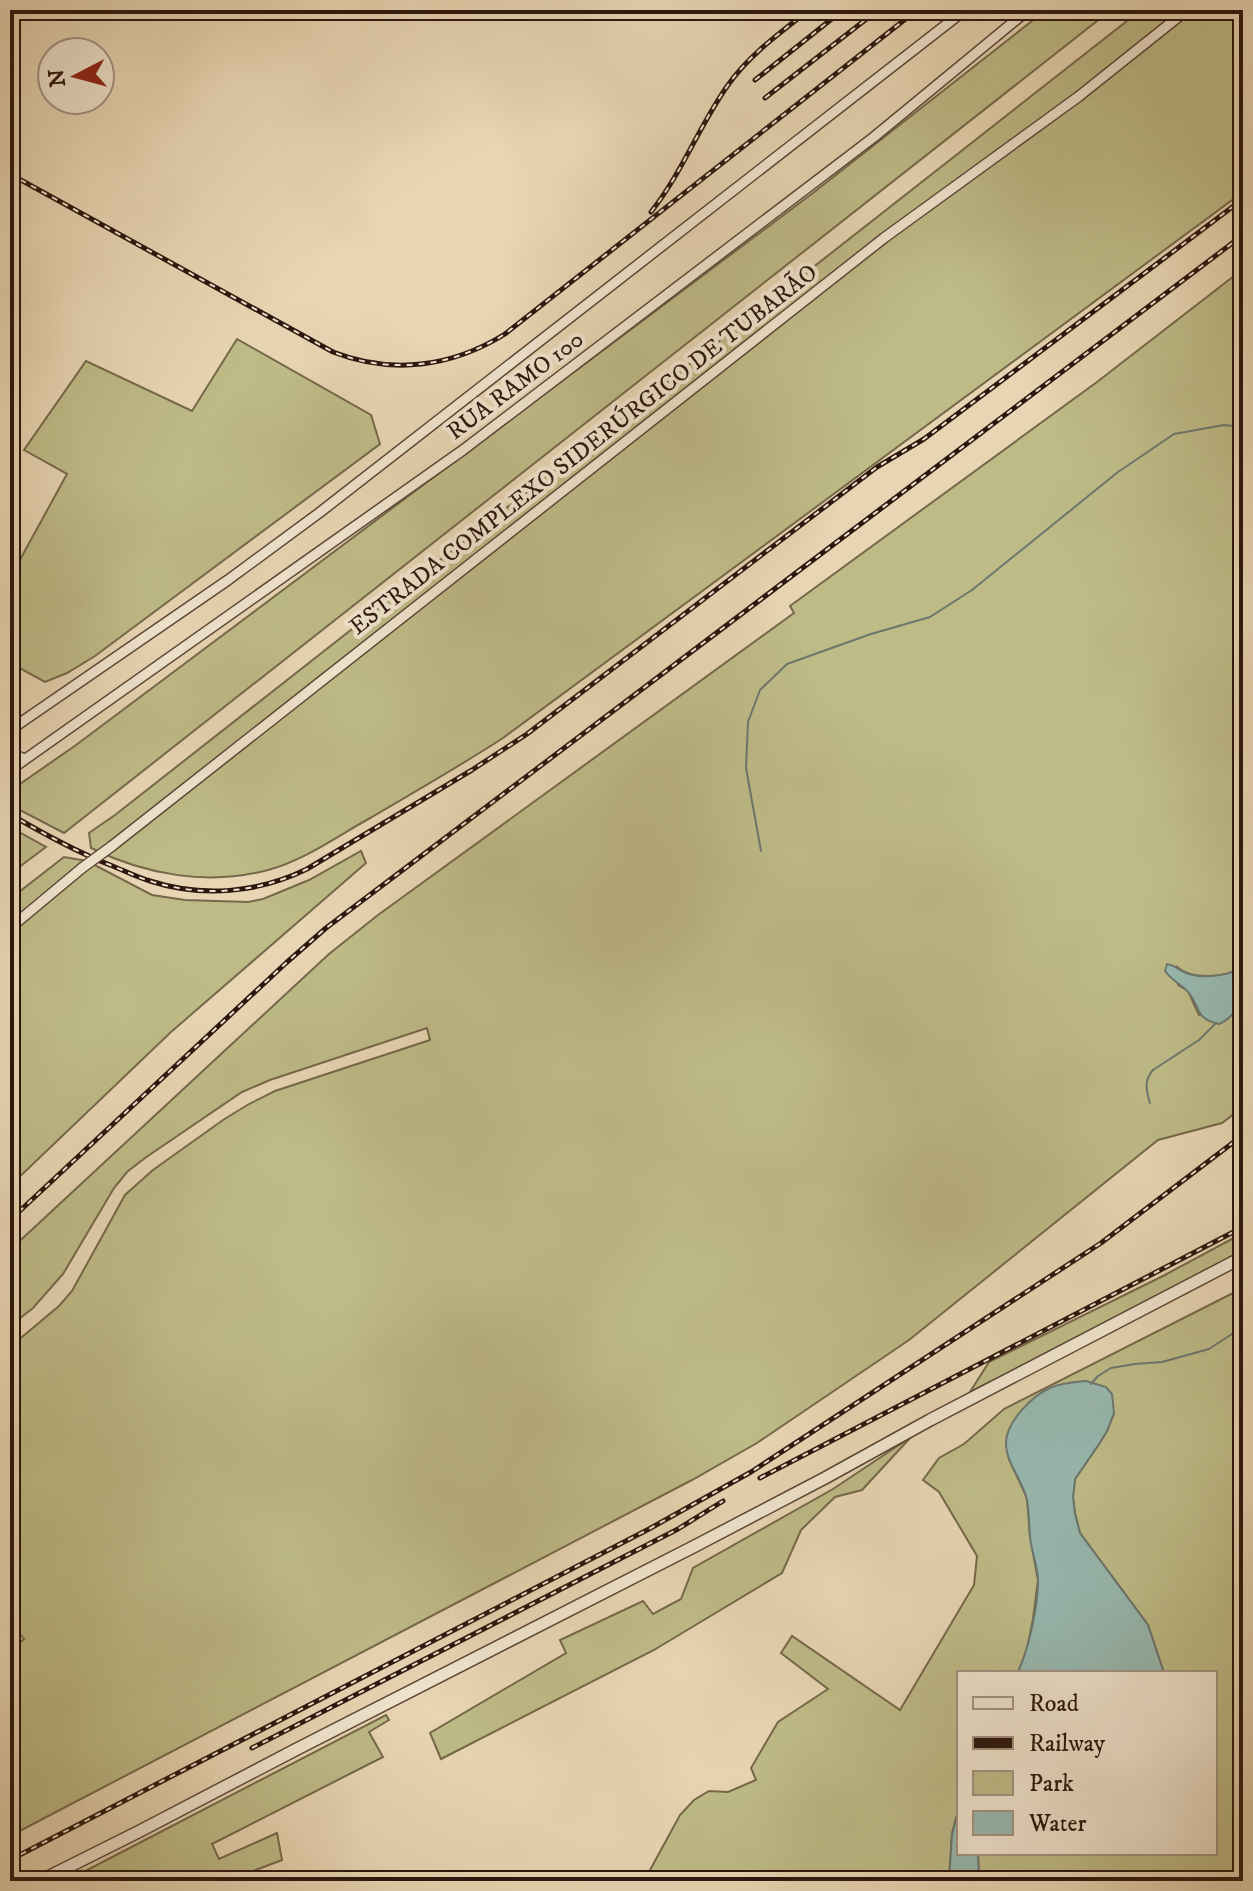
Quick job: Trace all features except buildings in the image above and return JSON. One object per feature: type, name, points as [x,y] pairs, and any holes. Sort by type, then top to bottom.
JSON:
[{"type":"street","name":"RUA RAMO 100","points":[[10,730],[158,629],[319,513],[965,10]]},
{"type":"street","name":"RUA RAMO 100","points":[[10,770],[463,450],[874,137],[1028,10]]},
{"type":"street","name":"ESTRADA COMPLEXO SIDERÚRGICO DE TUBARÃO","points":[[10,928],[82,868],[884,238],[1078,97],[1187,10]]},
{"type":"street","points":[[10,752],[24,759]]},
{"type":"street","points":[[40,1881],[695,1546],[1243,1257]]},
{"type":"green space","points":[[1046,10],[1111,10],[64,833],[10,805],[10,791],[76,745],[813,193]]},
{"type":"green space","points":[[1141,10],[1243,10],[1243,192],[503,738],[322,846],[268,870],[223,877],[155,871],[91,848],[89,833]]},
{"type":"green space","points":[[1243,269],[1243,967],[1228,973],[1200,976],[1177,967],[1178,985],[1188,991],[1199,1015],[1243,997],[1243,1107],[1222,1123],[1158,1140],[909,1340],[757,1443],[692,1480],[10,1836],[10,1650],[24,1639],[10,1621],[10,1347],[59,1306],[72,1291],[125,1195],[153,1170],[249,1104],[275,1091],[430,1040],[427,1028],[242,1092],[145,1158],[127,1172],[114,1188],[63,1274],[33,1308],[10,1326],[10,1250],[329,954],[378,915],[794,613],[790,606],[1097,382]]},
{"type":"green space","points":[[237,339],[371,415],[380,444],[95,656],[67,673],[45,682],[10,663],[10,578],[67,474],[24,450],[86,361],[192,411]]},
{"type":"green space","points":[[10,827],[46,847],[10,874]]},
{"type":"green space","points":[[361,851],[366,863],[171,1032],[10,1186],[10,899],[64,857],[87,861],[152,895],[185,900],[248,902],[309,880]]},
{"type":"green space","points":[[1243,1233],[1243,1255],[970,1392],[989,1362]]},
{"type":"green space","points":[[1243,1288],[1243,1881],[979,1881],[978,1855],[1217,1855],[1217,1671],[1163,1671],[1148,1625],[1080,1533],[1075,1513],[1075,1479],[1107,1431],[1114,1413],[1023,1409],[1006,1441],[1009,1459],[1027,1498],[1038,1580],[1033,1619],[1025,1659],[1018,1671],[957,1671],[957,1815],[952,1834],[949,1881],[644,1881],[680,1815],[694,1800],[709,1791],[728,1792],[756,1780],[751,1768],[778,1722],[828,1689],[781,1653],[792,1636],[900,1710],[974,1585],[977,1556],[939,1492],[923,1480],[939,1458],[964,1444],[1004,1409]]},
{"type":"green space","points":[[911,1437],[862,1490],[835,1497],[801,1530],[782,1573],[654,1650],[441,1759],[430,1733],[566,1653],[560,1640],[643,1601],[653,1614],[681,1599],[693,1568],[833,1489]]},
{"type":"green space","points":[[386,1715],[389,1720],[369,1732],[383,1757],[212,1844],[219,1859],[277,1833],[282,1860],[227,1881],[66,1881]]},
{"type":"water","points":[[1167,964],[1191,974],[1207,976],[1222,975],[1243,967],[1243,997],[1226,1020],[1219,1024],[1211,1022],[1202,1016],[1187,990],[1165,971]]},
{"type":"water","points":[[1086,1381],[1106,1387],[1112,1394],[1114,1413],[1107,1431],[1075,1479],[1073,1497],[1080,1533],[1148,1625],[1163,1671],[1018,1671],[1032,1627],[1038,1578],[1027,1500],[1009,1458],[1007,1435],[1015,1418],[1028,1403],[1050,1388]]},
{"type":"water","points":[[957,1815],[957,1855],[978,1855],[979,1881],[949,1881],[952,1834]]},
{"type":"waterway","points":[[761,851],[746,768],[748,722],[760,690],[787,664],[930,617],[972,590],[1118,472],[1174,434],[1224,425],[1243,427]]},
{"type":"waterway","points":[[1150,1103],[1147,1085],[1153,1070],[1199,1040],[1216,1023]]},
{"type":"waterway","points":[[1091,1384],[1111,1368],[1162,1362],[1209,1349],[1243,1323]]},
{"type":"railway","points":[[651,212],[737,74],[766,44],[809,10]]},
{"type":"railway","points":[[755,80],[843,10]]},
{"type":"railway","points":[[765,98],[878,10]]},
{"type":"railway","points":[[10,174],[333,352],[377,364],[421,364],[464,354],[505,334],[917,10]]},
{"type":"railway","points":[[10,814],[84,854],[140,878],[190,890],[250,888],[307,869],[527,734],[877,467],[924,439],[1243,199]]},
{"type":"railway","points":[[10,1220],[326,928],[1243,235]]},
{"type":"railway","points":[[10,1860],[649,1529],[751,1472],[1101,1243],[1243,1135]]},
{"type":"railway","points":[[760,1478],[1243,1227]]},
{"type":"railway","points":[[252,1748],[678,1529],[723,1501]]}]
